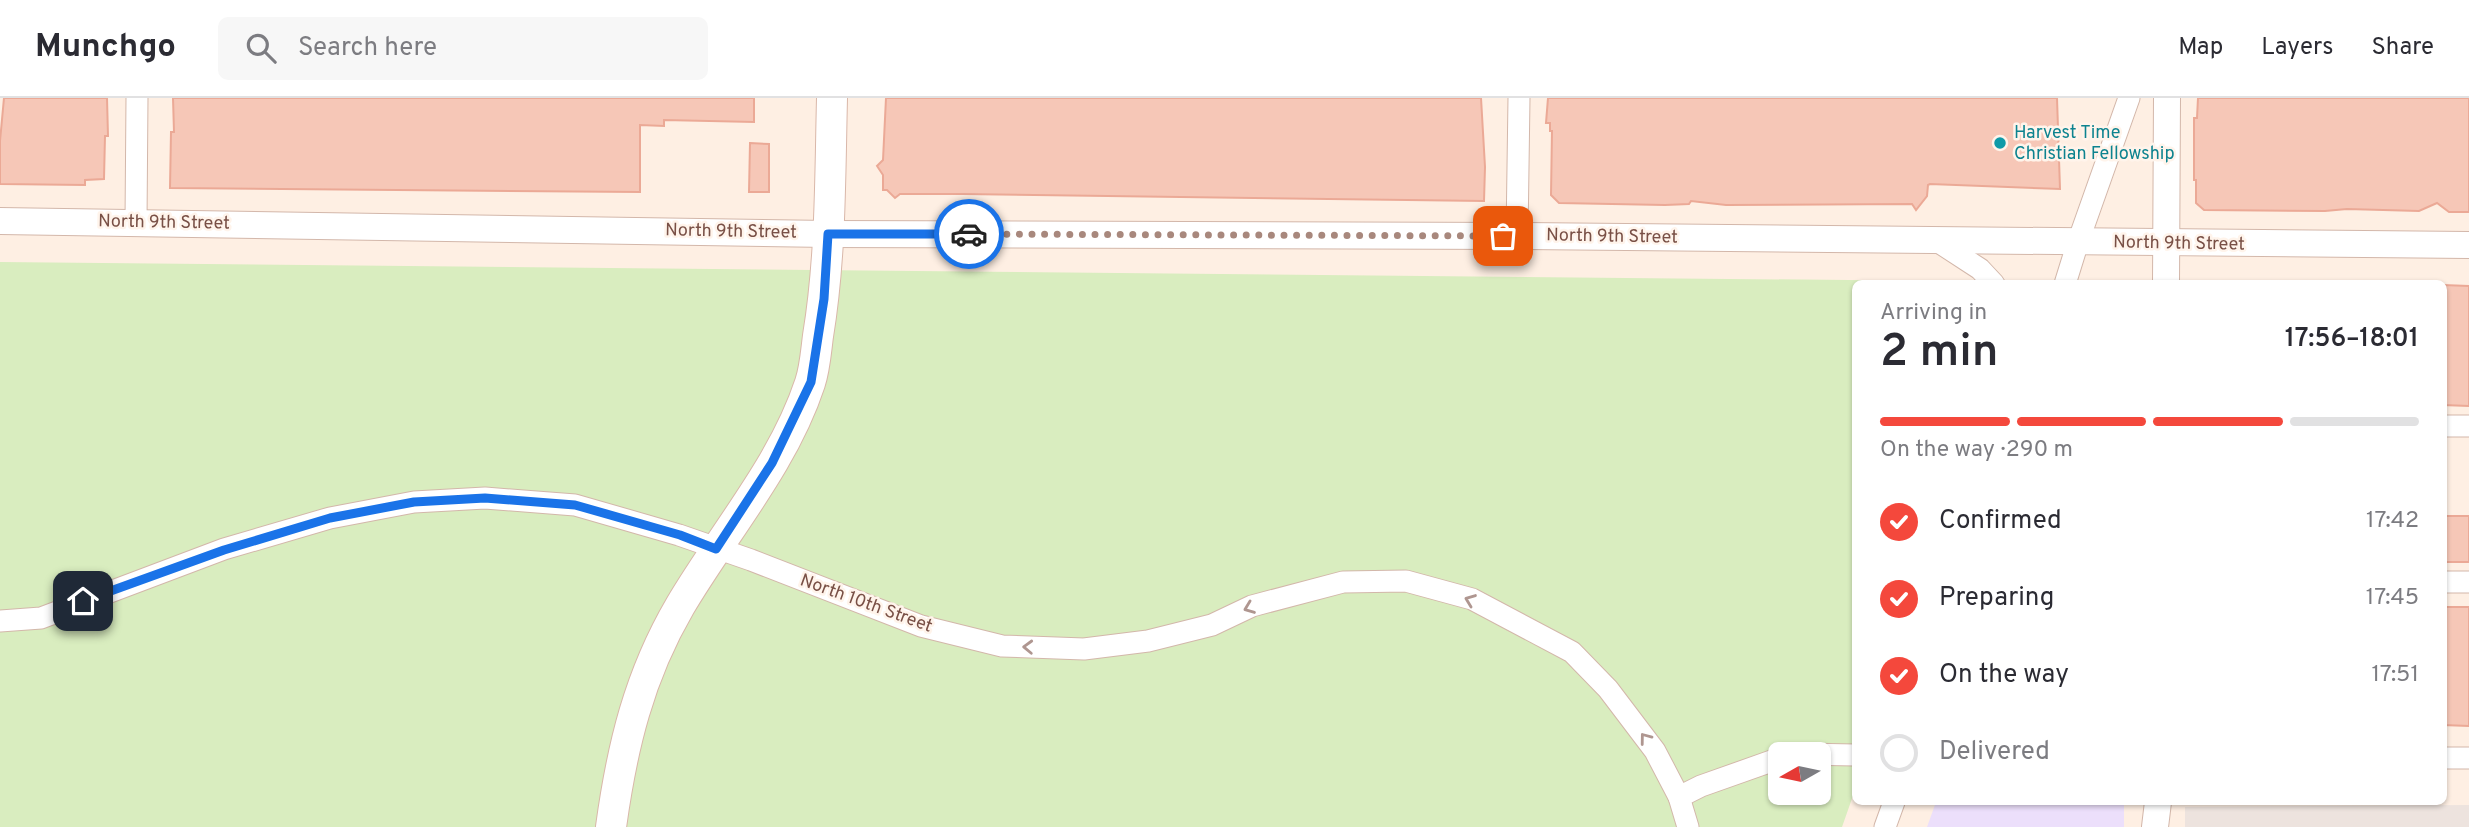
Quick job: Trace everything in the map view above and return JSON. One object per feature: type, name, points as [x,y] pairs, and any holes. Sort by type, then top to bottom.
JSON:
[{"type":"main road","points":[[611,827],[618,776],[631,718],[652,657],[680,607],[772,463],[811,382],[824,299],[832,98]]},
{"type":"street","points":[[136,222],[138,98]]},
{"type":"street","points":[[1517,236],[1519,98]]},
{"type":"street","points":[[2066,280],[2129,98]]},
{"type":"street","points":[[2166,280],[2167,98]]},
{"type":"street","name":"North 9th Street","points":[[0,221],[828,234],[1517,236],[2469,246]]},
{"type":"street","points":[[1937,241],[1980,269],[1990,280]]},
{"type":"street","points":[[2447,426],[2469,426]]},
{"type":"street","name":"North 10th Street","points":[[0,621],[41,618],[224,550],[330,518],[414,502],[485,498],[575,505],[680,535],[755,561],[920,626],[1002,646],[1084,649],[1148,641],[1212,625],[1252,606],[1343,582],[1406,581],[1472,599],[1572,652],[1608,689],[1656,751],[1679,797],[1688,827]]},
{"type":"street","points":[[2447,582],[2469,582]]},
{"type":"street","points":[[1831,755],[1852,755]]},
{"type":"street","points":[[2447,758],[2469,758]]},
{"type":"street","points":[[1679,797],[1768,762]]},
{"type":"street","points":[[1885,827],[1893,805]]},
{"type":"street","points":[[2155,827],[2158,805]]},
{"type":"shaded area","points":[[1935,805],[2124,805],[2124,827],[1927,827]]},
{"type":"shaded area","points":[[2469,805],[2469,827],[2185,827],[2185,807]]},
{"type":"green space","points":[[0,262],[1852,280],[1852,799],[1842,827],[0,827]]},
{"type":"building","points":[[4,98],[107,98],[108,136],[105,136],[104,179],[85,180],[85,185],[0,184]]},
{"type":"building","points":[[173,98],[754,98],[754,122],[664,120],[664,126],[640,125],[640,192],[170,188],[171,132],[174,132]]},
{"type":"building","points":[[886,98],[1481,98],[1484,201],[962,194],[900,194],[895,198],[887,190],[883,190],[883,175],[877,166],[883,160]]},
{"type":"building","points":[[1548,98],[2057,98],[2060,189],[1930,184],[1927,196],[1916,210],[1912,204],[1726,205],[1691,201],[1689,204],[1665,205],[1559,203],[1551,195],[1552,131],[1550,123],[1546,123]]},
{"type":"building","points":[[2198,98],[2469,98],[2469,212],[2449,212],[2437,203],[2419,211],[2204,210],[2196,203],[2194,180],[2194,118],[2197,118]]},
{"type":"building","points":[[750,143],[769,144],[769,192],[749,192]]},
{"type":"building","points":[[2447,285],[2469,286],[2469,406],[2447,405]]},
{"type":"building","points":[[2447,516],[2469,516],[2469,562],[2447,562]]},
{"type":"building","points":[[2447,607],[2469,607],[2469,726],[2447,725]]},
{"type":"way so far","points":[[969,234],[1503,236]]},
{"type":"place","name":"Harvest Time Christian Fellowship","points":[[2000,143]]},
{"type":"route","points":[[83,601],[224,550],[330,518],[414,502],[485,498],[575,505],[680,535],[716,549],[772,463],[811,382],[824,299],[828,234],[969,234]]}]
